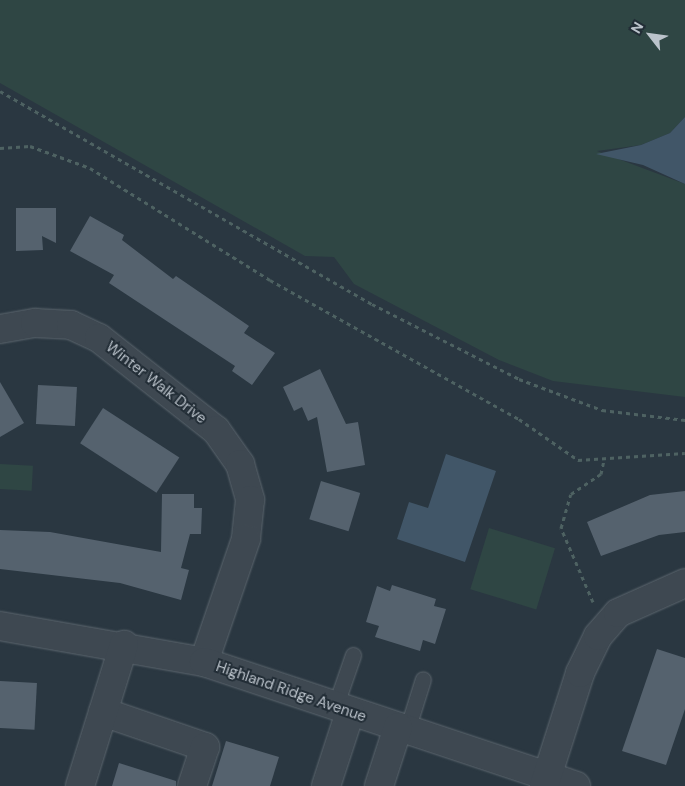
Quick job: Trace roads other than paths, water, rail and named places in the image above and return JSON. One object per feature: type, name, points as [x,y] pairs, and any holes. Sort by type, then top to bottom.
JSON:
[{"type":"street","name":"Winter Walk Drive","points":[[0,328],[35,323],[71,325],[99,338],[216,430],[240,464],[250,500],[246,539],[204,662]]},
{"type":"street","points":[[546,781],[580,673],[608,623],[644,598],[685,583]]},
{"type":"street","name":"Highland Ridge Avenue","points":[[0,626],[124,645],[204,662],[403,729],[546,781],[576,786]]},
{"type":"street","points":[[80,786],[124,645]]},
{"type":"street","points":[[326,786],[343,710]]},
{"type":"street","points":[[103,712],[205,747],[192,786]]},
{"type":"street","points":[[379,786],[403,729]]},
{"type":"lane","points":[[343,710],[352,655]]},
{"type":"lane","points":[[403,729],[423,679]]},
{"type":"water","points":[[685,117],[685,184],[643,165],[596,154],[641,145],[670,133]]},
{"type":"water","points":[[446,454],[496,471],[465,562],[397,539],[409,502],[428,508]]}]
